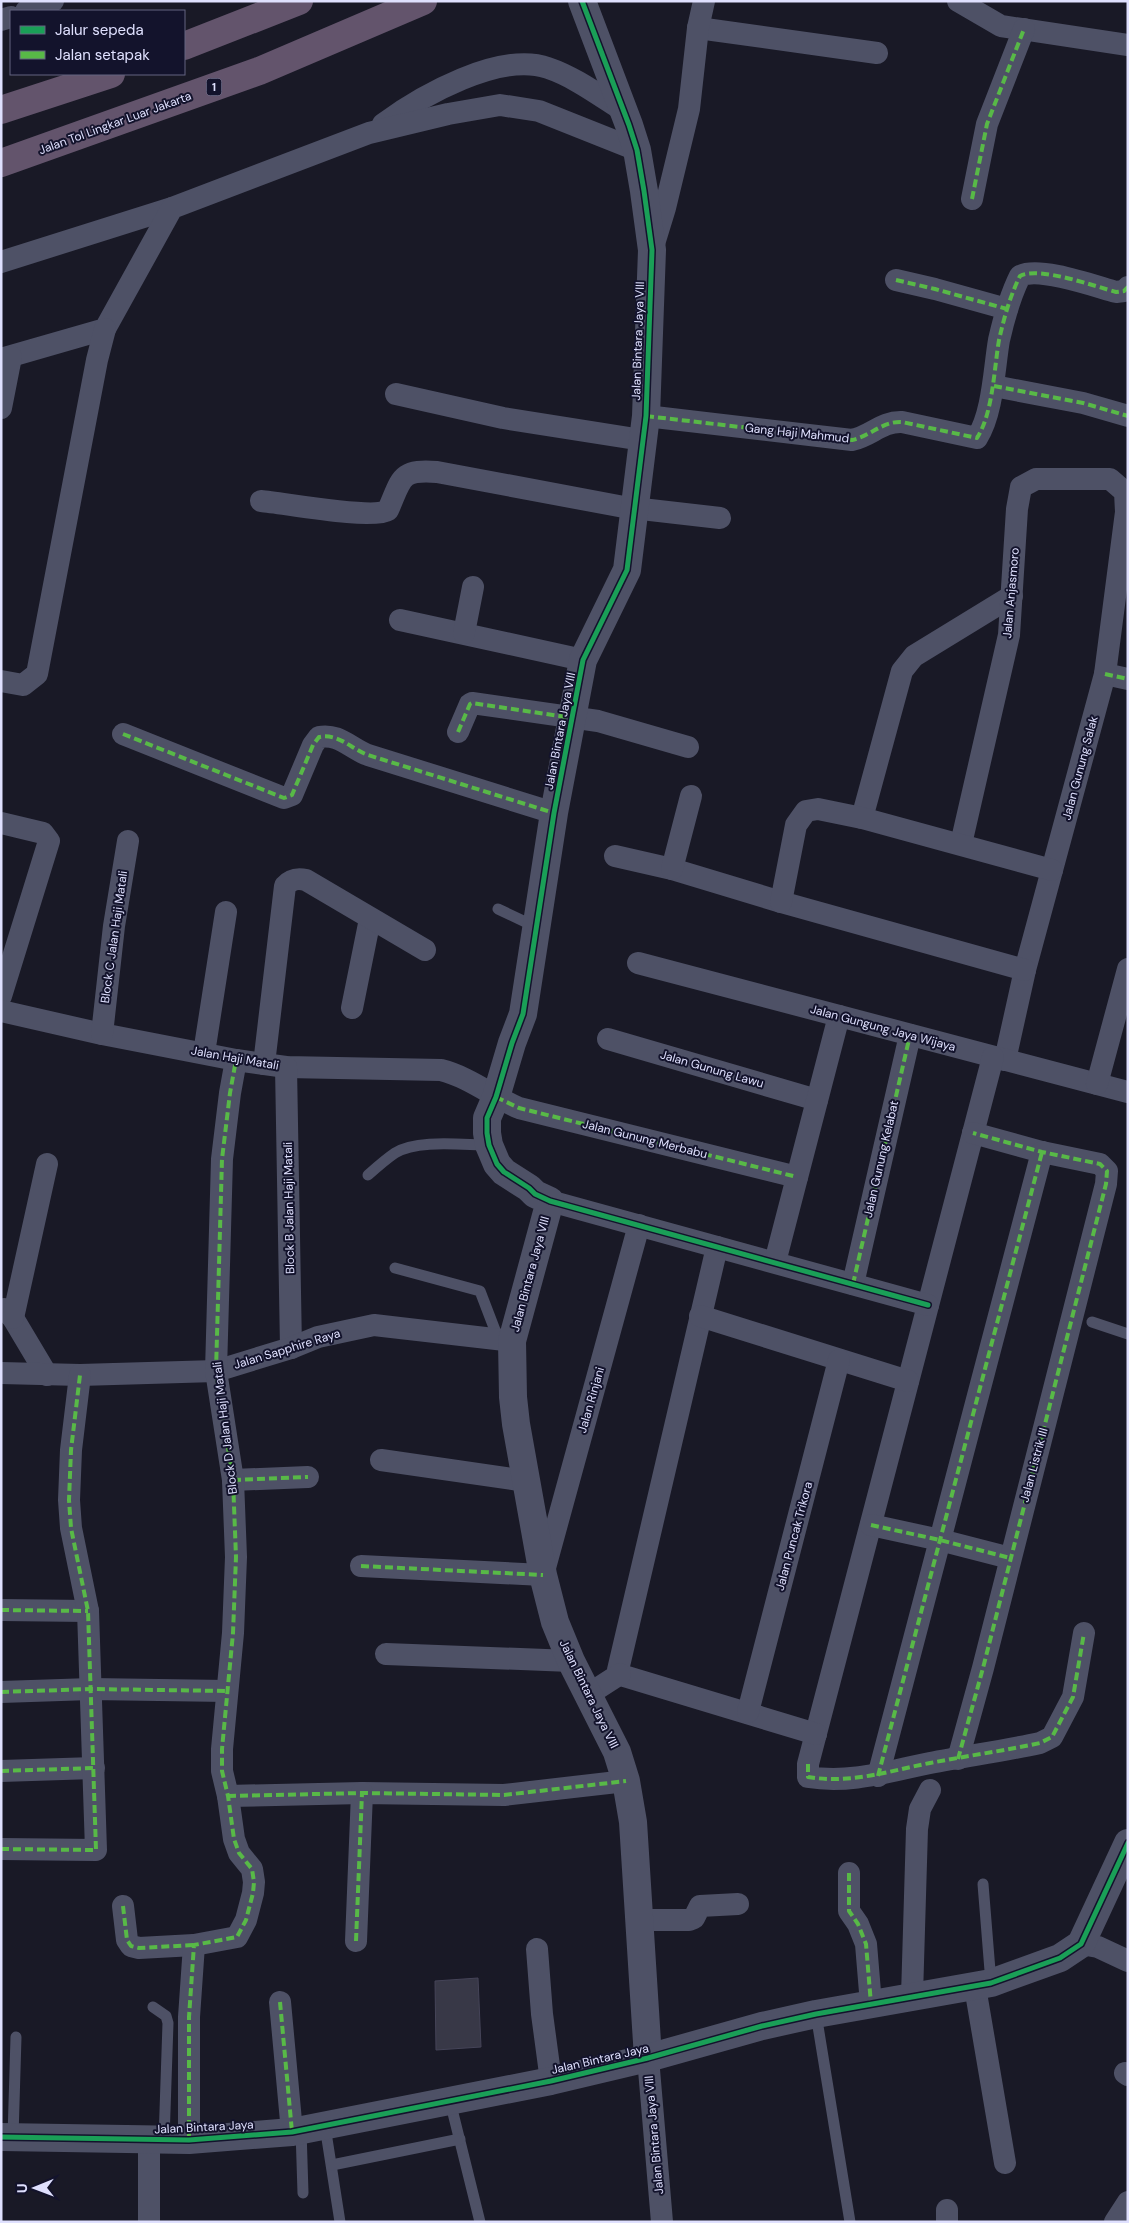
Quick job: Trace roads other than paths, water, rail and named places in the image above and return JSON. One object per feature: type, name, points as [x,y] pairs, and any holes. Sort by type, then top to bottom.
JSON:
[{"type":"highway","points":[[185,46],[299,1]]},
{"type":"highway","name":"Jalan Tol Lingkar Luar Jakarta","points":[[1,163],[259,71],[423,1]]},
{"type":"highway","points":[[1,110],[108,75]]},
{"type":"street","points":[[29,10],[53,1]]},
{"type":"street","points":[[652,250],[665,208],[689,109],[698,28],[704,1]]},
{"type":"street","points":[[958,1],[1001,26],[1128,45]]},
{"type":"street","name":"Jalan Bintara Jaya VIII","points":[[584,5],[637,150],[652,250],[644,428],[627,570],[583,660],[554,813],[523,1014],[496,1097],[486,1118],[489,1145],[497,1164],[504,1172],[535,1194],[550,1201],[505,1339],[542,1574],[555,1622],[571,1661],[618,1752],[626,1781],[633,1822],[648,2058],[662,2222]]},
{"type":"street","points":[[698,28],[877,54]]},
{"type":"street","points":[[972,199],[987,124],[1024,29]]},
{"type":"street","points":[[369,133],[399,112],[440,90],[494,67],[515,64],[531,64],[564,75],[624,111]]},
{"type":"street","points":[[440,90],[448,114]]},
{"type":"street","points":[[1,262],[172,208],[369,133],[500,104],[539,111],[637,150]]},
{"type":"street","points":[[1,681],[23,685],[37,674],[97,360],[105,330],[172,208]]},
{"type":"street","points":[[1128,288],[1124,291],[1116,292],[1040,274],[1026,273],[1020,276],[1007,309],[999,340],[994,386],[1083,403],[1128,416]]},
{"type":"street","points":[[896,280],[935,288],[1007,309]]},
{"type":"street","points":[[1,408],[6,358],[105,330]]},
{"type":"street","name":"Gang Haji Mahmud","points":[[644,428],[852,440],[867,436],[890,422],[902,422],[978,438],[994,386]]},
{"type":"street","points":[[396,394],[503,418],[644,428]]},
{"type":"street","points":[[261,501],[359,513],[384,513],[388,510],[403,477],[412,472],[422,471],[437,472],[633,508],[720,518]]},
{"type":"street","name":"Jalan Anjasmoro","points":[[961,844],[1009,635],[1017,509],[1021,487],[1036,479],[1110,479]]},
{"type":"street","name":"Jalan Gunung Salak","points":[[878,1776],[824,1779],[808,1777],[808,1764],[973,1133],[999,1058],[1025,970],[1105,674],[1126,512],[1125,492],[1110,479]]},
{"type":"street","points":[[464,633],[473,586]]},
{"type":"street","points":[[862,818],[902,671],[914,656],[1012,596]]},
{"type":"street","points":[[400,620],[583,660]]},
{"type":"street","points":[[1105,674],[1128,679]]},
{"type":"street","points":[[458,732],[472,703],[598,721],[688,747]]},
{"type":"street","points":[[123,734],[284,798],[292,795],[313,746],[319,737],[339,738],[357,751],[368,755],[554,813]]},
{"type":"street","points":[[672,869],[691,796]]},
{"type":"street","points":[[781,902],[796,825],[806,811],[818,808],[961,844],[1052,870]]},
{"type":"street","points":[[1,823],[43,833],[49,841],[1,996]]},
{"type":"street","name":"Block C Jalan Haji Matali","points":[[102,1034],[114,926],[128,841]]},
{"type":"street","points":[[615,856],[672,869],[781,902],[1025,970]]},
{"type":"street","points":[[264,1064],[285,886],[294,879],[306,880],[425,950]]},
{"type":"street","points":[[204,1053],[226,912]]},
{"type":"street","points":[[352,1008],[370,919]]},
{"type":"street","name":"Jalan Gungung Jaya Wijaya","points":[[638,963],[1128,1092]]},
{"type":"street","points":[[1097,1084],[1128,969]]},
{"type":"street","name":"Jalan Haji Matali","points":[[1,1011],[102,1034],[236,1060],[286,1067],[441,1070],[459,1074],[496,1097]]},
{"type":"street","points":[[775,1262],[839,1016]]},
{"type":"street","name":"Jalan Gunung Kelabat","points":[[853,1284],[910,1035]]},
{"type":"street","name":"Jalan Gunung Lawu","points":[[608,1039],[817,1100]]},
{"type":"street","name":"Block D Jalan Haji Matali","points":[[194,1945],[237,1937],[246,1920],[253,1893],[252,1869],[239,1853],[234,1839],[228,1796],[222,1771],[236,1583],[233,1480],[216,1371],[222,1159],[236,1060]]},
{"type":"street","name":"Block B Jalan Haji Matali","points":[[286,1067],[291,1348]]},
{"type":"street","name":"Jalan Gunung Merbabu","points":[[496,1097],[519,1108],[797,1177]]},
{"type":"street","points":[[973,1133],[1042,1152],[878,1776],[931,1763],[1040,1743],[1052,1737],[1073,1696],[1084,1633]]},
{"type":"street","name":"Jalan Listrik III","points":[[958,1759],[1104,1194],[1107,1171],[1100,1164],[1042,1152]]},
{"type":"street","points":[[47,1164],[7,1312],[47,1375]]},
{"type":"street","points":[[550,1201],[928,1305]]},
{"type":"street","name":"Jalan Rinjani","points":[[542,1574],[639,1225]]},
{"type":"street","points":[[620,1674],[618,1665],[717,1247]]},
{"type":"street","points":[[700,1316],[908,1381]]},
{"type":"street","name":"Jalan Sapphire Raya","points":[[1,1373],[80,1375],[216,1371],[291,1348],[318,1336],[374,1325],[505,1339]]},
{"type":"street","name":"Jalan Puncak Trikora","points":[[748,1712],[840,1360]]},
{"type":"street","points":[[1,1849],[96,1850],[88,1610],[71,1528],[69,1500],[71,1450],[80,1375]]},
{"type":"street","points":[[381,1460],[526,1481]]},
{"type":"street","points":[[233,1480],[308,1477]]},
{"type":"street","points":[[871,1525],[1010,1558]]},
{"type":"street","points":[[361,1566],[542,1574]]},
{"type":"street","points":[[1,1610],[88,1610]]},
{"type":"street","points":[[386,1654],[571,1661]]},
{"type":"street","points":[[589,1694],[620,1674],[816,1734]]},
{"type":"street","points":[[1,1692],[91,1690],[227,1691]]},
{"type":"street","points":[[1,1771],[94,1768]]},
{"type":"street","points":[[228,1796],[362,1793],[504,1795],[626,1781]]},
{"type":"street","points":[[912,1996],[917,1829],[920,1808],[930,1790]]},
{"type":"street","points":[[356,1941],[362,1793]]},
{"type":"street","points":[[1128,1843],[1081,1944],[1098,1947],[1128,1961]]},
{"type":"street","points":[[849,1873],[849,1911],[858,1924],[866,1944],[871,2004]]},
{"type":"street","points":[[639,1920],[689,1920],[694,1918],[700,1906],[738,1904]]},
{"type":"street","points":[[123,1906],[127,1940],[131,1946],[139,1948],[194,1945],[189,2017],[167,2140],[149,2222]]},
{"type":"street","name":"Jalan Bintara Jaya","points":[[7,2137],[167,2140],[306,2129],[551,2081],[648,2058],[762,2026],[816,2014],[983,1985],[1060,1958],[1081,1944]]},
{"type":"street","points":[[538,1949],[542,2006],[551,2081]]},
{"type":"street","points":[[983,1985],[1005,2163]]},
{"type":"street","points":[[280,2002],[306,2129]]},
{"type":"street","points":[[1114,2222],[1128,2202]]},
{"type":"lane","points":[[498,909],[536,927]]},
{"type":"lane","points":[[368,1175],[396,1152],[408,1148],[425,1145],[489,1145]]},
{"type":"lane","points":[[395,1268],[480,1292],[505,1339]]},
{"type":"lane","points":[[1092,1322],[1128,1334]]},
{"type":"lane","points":[[983,1884],[983,1985]]},
{"type":"lane","points":[[153,2007],[166,2016],[168,2023],[167,2140]]},
{"type":"lane","points":[[816,2014],[850,2222]]},
{"type":"lane","points":[[7,2137],[16,2037]]},
{"type":"lane","points":[[450,2100],[480,2222]]},
{"type":"lane","points":[[306,2129],[332,2166],[340,2222]]},
{"type":"lane","points":[[303,2193],[306,2129]]},
{"type":"lane","points":[[332,2166],[460,2139]]}]
